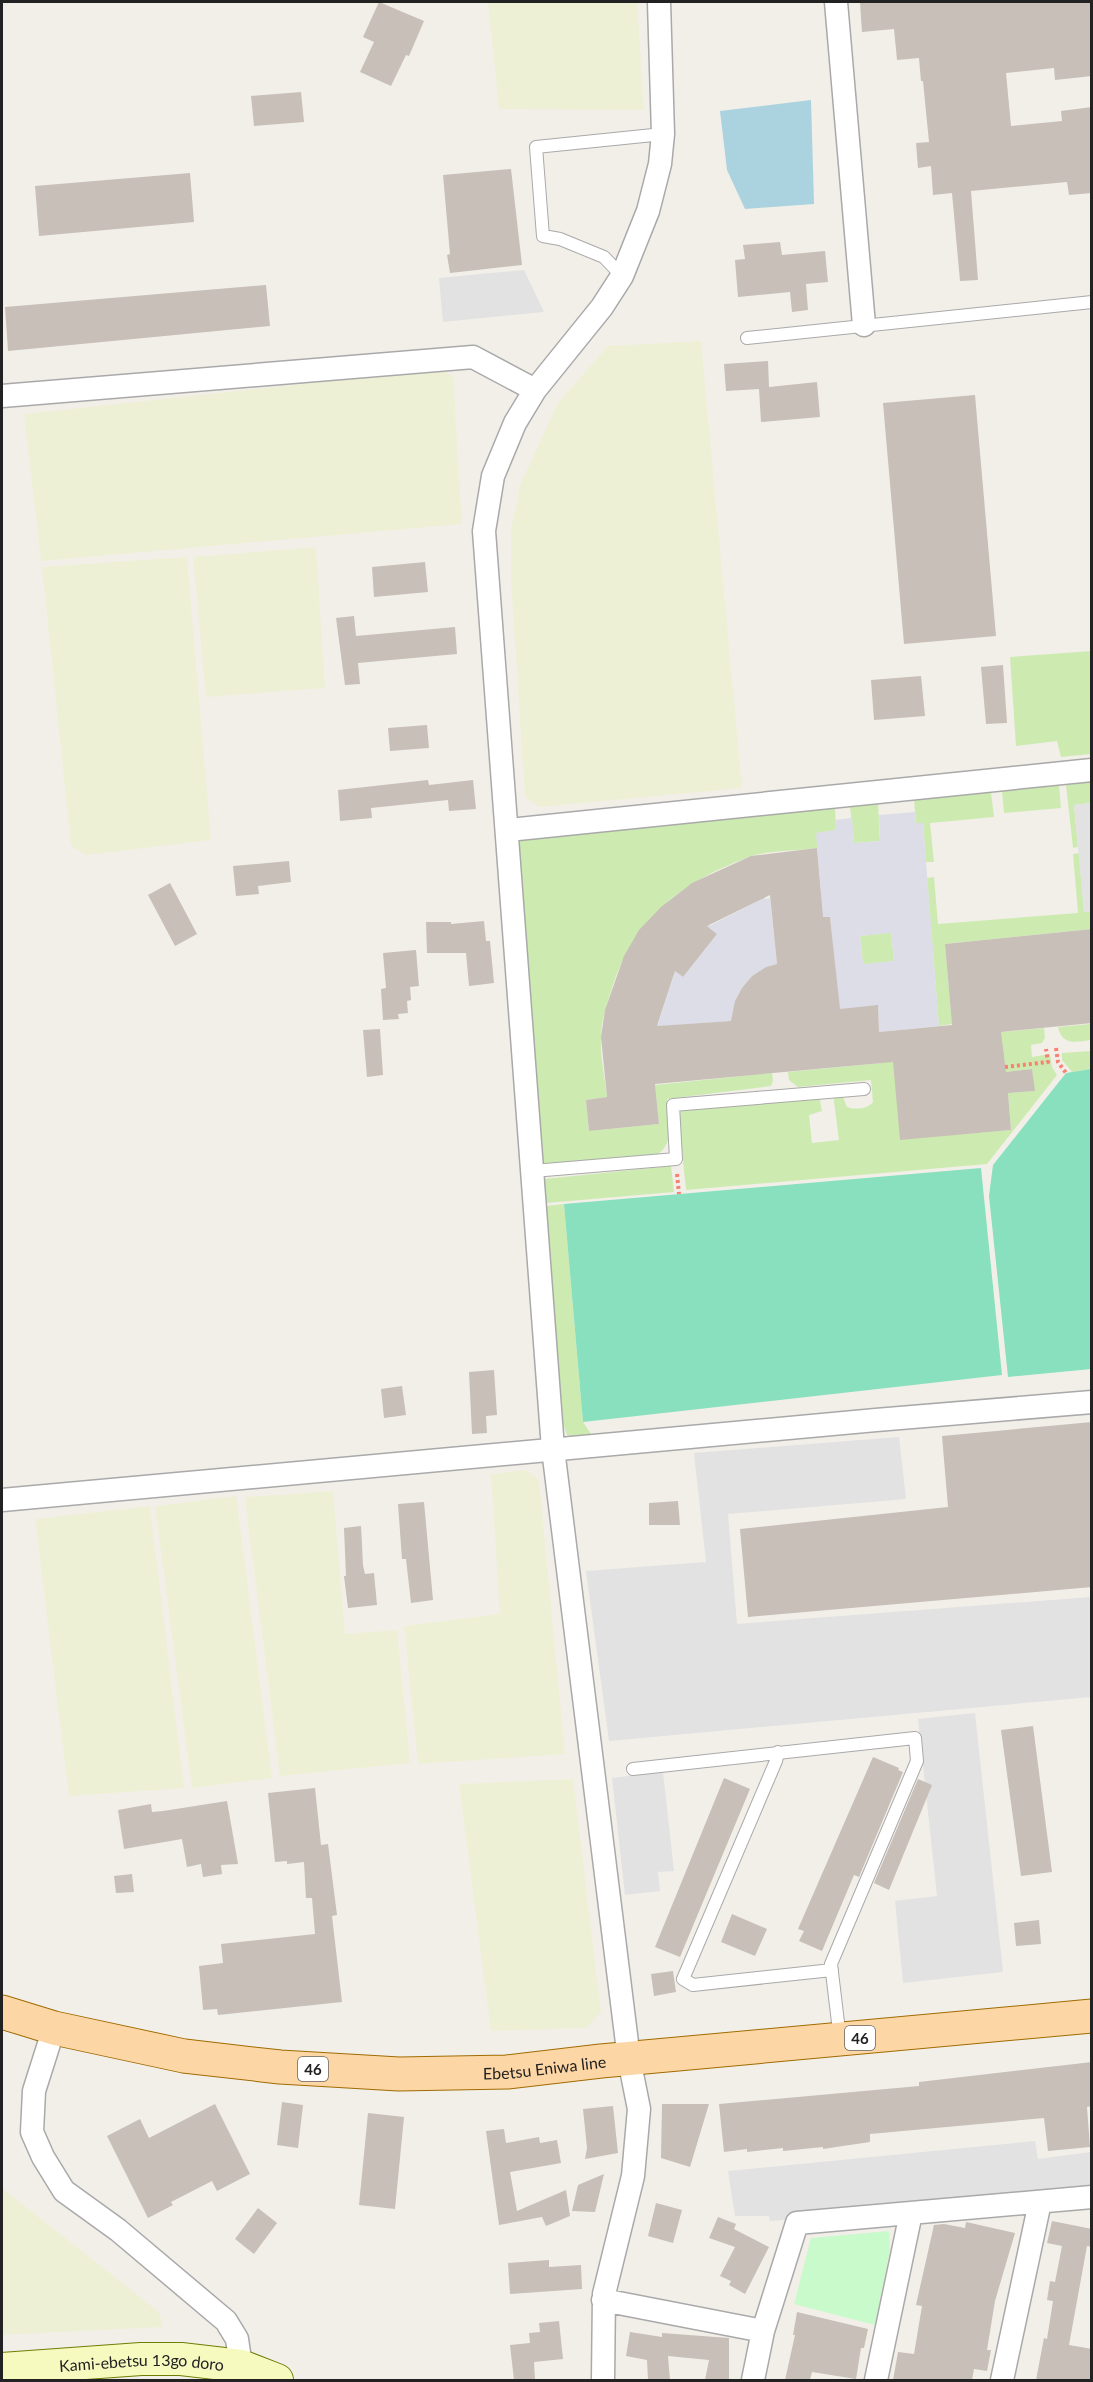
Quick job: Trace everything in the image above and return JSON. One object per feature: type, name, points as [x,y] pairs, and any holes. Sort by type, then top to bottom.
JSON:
[{"type":"main road","name":"Ebetsu Eniwa line","points":[[2,2012],[54,2028],[184,2056],[280,2067],[399,2074],[507,2072],[1092,2016]]},
{"type":"street","points":[[603,2380],[603,2300],[633,2176],[639,2109],[629,2059],[553,1449],[484,531],[493,476],[515,423],[535,390],[602,307],[622,276],[648,211],[660,164],[663,134],[659,2]]},
{"type":"street","points":[[836,2],[864,325]]},
{"type":"street","points":[[2,396],[473,357],[535,390]]},
{"type":"street","points":[[508,830],[1092,770]]},
{"type":"street","points":[[2,1500],[1092,1402]]},
{"type":"street","points":[[54,2028],[34,2091],[32,2132],[43,2157],[64,2191],[118,2230],[226,2320],[237,2339],[241,2366]]},
{"type":"street","points":[[753,2380],[764,2331],[797,2223],[1092,2198]]},
{"type":"street","points":[[1002,2380],[1040,2202]]},
{"type":"street","points":[[876,2380],[911,2213]]},
{"type":"street","points":[[603,2300],[764,2331]]},
{"type":"street","name":"Kami-ebetsu 13go doro","points":[[2,2369],[163,2358],[241,2366],[277,2380]]},
{"type":"lane","points":[[622,276],[604,257],[560,239],[543,236],[536,147],[663,134]]},
{"type":"lane","points":[[747,338],[1092,302]]},
{"type":"lane","points":[[533,1171],[676,1158],[673,1105],[864,1089]]},
{"type":"lane","points":[[633,1768],[915,1738],[917,1761],[831,1964],[840,2040]]},
{"type":"lane","points":[[778,1752],[683,1979],[693,1985],[832,1970]]},
{"type":"path","points":[[1005,1067],[1048,1062],[1046,1048]]},
{"type":"path","points":[[1056,1048],[1058,1062],[1066,1073]]},
{"type":"green space","points":[[488,2],[637,2],[644,110],[499,109]]},
{"type":"green space","points":[[701,341],[742,788],[539,807],[525,797],[511,581],[511,530],[520,485],[558,403],[608,346]]},
{"type":"green space","points":[[441,369],[453,377],[462,524],[41,561],[24,414]]},
{"type":"green space","points":[[316,547],[325,688],[206,697],[193,557]]},
{"type":"green space","points":[[187,557],[211,840],[86,855],[71,846],[42,567]]},
{"type":"green space","points":[[1091,651],[1091,754],[1061,757],[1057,741],[1016,746],[1010,657]]},
{"type":"green space","points":[[1091,782],[1091,803],[1074,805],[1078,847],[1073,848],[1066,785]]},
{"type":"green space","points":[[1059,785],[1061,808],[1004,813],[1002,791]]},
{"type":"green space","points":[[991,792],[994,817],[930,823],[934,862],[926,862],[923,823],[916,823],[914,800]]},
{"type":"green space","points":[[878,803],[880,841],[854,843],[850,806]]},
{"type":"green space","points":[[835,807],[836,830],[831,832],[817,848],[757,855],[724,867],[682,891],[647,922],[621,963],[606,1006],[601,1045],[607,1097],[586,1100],[589,1131],[659,1124],[655,1085],[772,1073],[771,1086],[667,1099],[669,1138],[666,1145],[656,1155],[543,1164],[519,843],[525,836]]},
{"type":"green space","points":[[1079,853],[1084,912],[1091,911],[1091,929],[945,944],[952,1024],[939,1026],[927,878],[934,877],[938,924],[1078,913],[1073,854]]},
{"type":"green space","points":[[891,932],[894,961],[863,965],[860,936]]},
{"type":"green space","points":[[1091,1024],[1091,1040],[1080,1041],[1066,1040],[1058,1027]]},
{"type":"green space","points":[[1044,1028],[1045,1038],[1042,1043],[1031,1045],[1032,1057],[1050,1054],[1052,1067],[1057,1075],[987,1164],[686,1190],[679,1121],[681,1111],[819,1096],[822,1111],[809,1115],[812,1143],[839,1140],[833,1094],[843,1097],[847,1107],[850,1108],[865,1107],[873,1102],[871,1080],[798,1087],[789,1080],[788,1072],[881,1063],[893,1058],[901,1139],[1011,1130],[1008,1093],[1034,1091],[1032,1069],[1006,1072],[1003,1053],[951,1037]]},
{"type":"green space","points":[[1091,1051],[1091,1069],[1072,1072],[1062,1060],[1062,1053]]},
{"type":"green space","points":[[1091,1069],[1091,1369],[1008,1377],[989,1196],[993,1165],[1066,1073]]},
{"type":"green space","points":[[671,1166],[674,1192],[546,1203],[544,1179]]},
{"type":"green space","points":[[981,1168],[1002,1375],[583,1422],[564,1204]]},
{"type":"green space","points":[[564,1204],[583,1422],[593,1437],[578,1439],[567,1435],[563,1424],[546,1206]]},
{"type":"green space","points":[[527,1470],[539,1480],[565,1754],[418,1764],[404,1626],[500,1614],[491,1474]]},
{"type":"green space","points":[[333,1491],[345,1634],[397,1630],[410,1763],[280,1776],[245,1497]]},
{"type":"green space","points":[[236,1496],[272,1778],[192,1788],[155,1506]]},
{"type":"green space","points":[[150,1506],[184,1788],[69,1796],[35,1519]]},
{"type":"green space","points":[[573,1779],[601,2012],[587,2028],[491,2031],[459,1784]]},
{"type":"green space","points":[[2,2188],[159,2312],[163,2327],[2,2335]]},
{"type":"green space","points":[[889,2231],[890,2250],[875,2325],[794,2304],[811,2238]]},
{"type":"shaded area","points":[[524,270],[544,312],[443,322],[439,278]]},
{"type":"shaded area","points":[[1091,803],[1091,911],[1084,912],[1074,805]]},
{"type":"shaded area","points":[[915,812],[916,823],[923,823],[939,1026],[879,1032],[878,1006],[803,1013],[838,994],[830,917],[796,920],[794,896],[821,893],[816,833],[835,830],[835,820],[852,818],[854,843],[880,841],[879,815]],"holes":[[[891,933],[894,961],[863,964],[860,936]]]},
{"type":"shaded area","points":[[764,893],[765,899],[770,898],[777,964],[766,967],[752,976],[742,988],[735,1001],[733,1021],[661,1026],[662,1056],[653,1024],[658,1024],[674,975],[671,968],[683,977],[717,934],[705,924],[711,925],[760,900]]},
{"type":"shaded area","points":[[899,1437],[906,1499],[728,1514],[737,1624],[1091,1597],[1091,1697],[609,1741],[586,1571],[706,1562],[694,1453]]},
{"type":"shaded area","points":[[975,1713],[1003,1972],[903,1983],[895,1901],[937,1896],[918,1719]]},
{"type":"shaded area","points":[[663,1772],[674,1871],[658,1872],[660,1891],[625,1895],[612,1778]]},
{"type":"shaded area","points":[[1035,2141],[1038,2159],[1091,2152],[1091,2191],[770,2221],[769,2216],[735,2216],[728,2171]]},
{"type":"water","points":[[811,100],[814,204],[745,209],[727,170],[720,111]]},
{"type":"building","points":[[379,2],[424,21],[409,56],[406,55],[391,86],[360,72],[374,42],[363,37]]},
{"type":"building","points":[[860,2],[1092,2],[1092,76],[1055,80],[1054,68],[1006,73],[1011,126],[1062,121],[1061,111],[1092,107],[1092,193],[1069,195],[1067,182],[971,191],[978,280],[960,281],[952,193],[933,195],[931,166],[918,168],[916,143],[929,142],[919,58],[897,60],[894,29],[862,32]]},
{"type":"building","points":[[301,92],[304,122],[254,126],[251,96]]},
{"type":"building","points":[[511,169],[522,265],[450,273],[443,175]]},
{"type":"building","points":[[190,173],[194,222],[39,236],[35,186]]},
{"type":"building","points":[[780,242],[782,255],[825,251],[828,282],[806,284],[808,310],[792,312],[790,292],[738,297],[735,260],[745,259],[743,245]]},
{"type":"building","points":[[266,285],[270,326],[8,351],[5,307]]},
{"type":"building","points":[[768,361],[769,387],[817,382],[820,417],[761,422],[759,389],[726,391],[724,364]]},
{"type":"building","points":[[975,395],[996,636],[904,644],[883,403]]},
{"type":"building","points":[[425,562],[428,592],[374,597],[372,567]]},
{"type":"building","points":[[354,616],[356,636],[455,627],[457,654],[358,663],[360,684],[345,685],[336,618]]},
{"type":"building","points":[[1003,665],[1007,723],[986,724],[981,667]]},
{"type":"building","points":[[921,676],[925,716],[874,720],[871,680]]},
{"type":"building","points":[[427,725],[429,748],[390,751],[388,728]]},
{"type":"building","points":[[428,780],[429,785],[473,780],[476,809],[449,811],[448,800],[371,808],[372,818],[340,821],[338,790]]},
{"type":"building","points":[[817,848],[823,917],[830,917],[840,1009],[878,1005],[879,1032],[952,1025],[945,944],[1092,929],[1092,1023],[1001,1032],[1006,1072],[1032,1069],[1035,1091],[1008,1093],[1011,1130],[900,1140],[893,1062],[655,1084],[659,1124],[589,1131],[586,1100],[607,1097],[601,1037],[605,1010],[624,956],[639,930],[661,907],[692,883],[751,856]],"holes":[[[770,895],[777,964],[766,967],[752,976],[742,988],[735,1001],[731,1021],[657,1026],[675,971],[683,977],[717,934],[707,926]]]},
{"type":"building","points":[[289,861],[291,882],[258,886],[259,894],[236,896],[233,866]]},
{"type":"building","points":[[170,883],[197,934],[175,946],[148,895]]},
{"type":"building","points":[[484,921],[486,941],[490,941],[494,983],[469,986],[466,953],[427,953],[426,922],[451,922],[451,924]]},
{"type":"building","points":[[416,950],[419,986],[410,987],[411,1000],[407,1001],[408,1013],[398,1014],[399,1019],[383,1020],[381,989],[386,988],[383,953]]},
{"type":"building","points":[[380,1029],[383,1075],[367,1077],[363,1030]]},
{"type":"building","points":[[494,1370],[497,1415],[486,1416],[487,1433],[472,1434],[469,1372]]},
{"type":"building","points":[[402,1386],[406,1415],[384,1418],[381,1389]]},
{"type":"building","points":[[1092,1422],[1092,1587],[748,1617],[740,1529],[948,1507],[942,1436]]},
{"type":"building","points":[[678,1501],[680,1525],[649,1525],[649,1503]]},
{"type":"building","points":[[424,1502],[433,1600],[411,1603],[406,1559],[402,1559],[398,1504]]},
{"type":"building","points":[[361,1526],[363,1565],[365,1574],[374,1573],[377,1605],[348,1608],[344,1576],[346,1576],[344,1528]]},
{"type":"building","points":[[1033,1726],[1052,1872],[1021,1876],[1001,1730]]},
{"type":"building","points":[[873,1757],[903,1772],[859,1877],[854,1875],[822,1951],[799,1941],[804,1931],[798,1929]]},
{"type":"building","points":[[724,1778],[750,1789],[680,1957],[655,1947]]},
{"type":"building","points":[[918,1779],[932,1785],[889,1890],[874,1883]]},
{"type":"building","points":[[315,1788],[321,1845],[328,1844],[337,1915],[332,1916],[342,2002],[218,2015],[217,2009],[203,2010],[199,1966],[223,1963],[221,1944],[315,1934],[312,1898],[306,1898],[304,1862],[287,1864],[287,1861],[275,1862],[268,1793]]},
{"type":"building","points":[[227,1801],[238,1864],[221,1865],[222,1874],[203,1877],[201,1864],[187,1867],[182,1839],[124,1849],[118,1810],[151,1804],[152,1812]]},
{"type":"building","points":[[132,1874],[134,1892],[116,1893],[114,1876]]},
{"type":"building","points":[[732,1914],[767,1929],[755,1956],[721,1942]]},
{"type":"building","points":[[1039,1920],[1041,1944],[1016,1946],[1014,1923]]},
{"type":"building","points":[[673,1971],[676,1992],[654,1996],[651,1974]]},
{"type":"building","points":[[1092,2062],[1092,2106],[1087,2107],[1090,2147],[1048,2151],[1044,2118],[870,2134],[870,2142],[823,2149],[823,2147],[783,2151],[783,2148],[747,2152],[747,2149],[724,2152],[719,2104],[919,2086],[919,2082]]},
{"type":"building","points":[[282,2102],[303,2105],[298,2148],[277,2145]]},
{"type":"building","points":[[215,2104],[250,2174],[217,2191],[212,2181],[171,2202],[173,2205],[148,2218],[107,2136],[140,2119],[149,2138]]},
{"type":"building","points":[[662,2104],[709,2104],[690,2167],[661,2158]]},
{"type":"building","points":[[613,2106],[618,2153],[585,2159],[587,2148],[583,2109]]},
{"type":"building","points":[[368,2113],[404,2117],[395,2209],[359,2205]]},
{"type":"building","points":[[504,2129],[506,2143],[539,2137],[540,2143],[557,2140],[561,2163],[510,2172],[517,2211],[566,2190],[570,2216],[546,2226],[542,2217],[499,2225],[486,2131]]},
{"type":"building","points":[[604,2174],[595,2212],[572,2211],[578,2185]]},
{"type":"building","points":[[656,2203],[682,2210],[673,2243],[648,2236]]},
{"type":"building","points":[[258,2208],[277,2223],[254,2254],[235,2239]]},
{"type":"building","points":[[718,2217],[736,2224],[734,2229],[769,2247],[745,2294],[729,2285],[731,2281],[720,2276],[735,2247],[709,2238]]},
{"type":"building","points":[[1052,2221],[1092,2229],[1092,2247],[1087,2246],[1069,2345],[1092,2349],[1092,2380],[1036,2380],[1044,2338],[1047,2339],[1053,2301],[1047,2300],[1050,2281],[1055,2282],[1062,2246],[1047,2243]]},
{"type":"building","points":[[966,2222],[1015,2233],[995,2301],[987,2350],[991,2350],[987,2371],[974,2369],[972,2380],[893,2380],[898,2352],[914,2354],[922,2306],[916,2305],[934,2225],[944,2224],[965,2228]]},
{"type":"building","points":[[549,2260],[549,2267],[581,2265],[582,2289],[510,2294],[508,2263]]},
{"type":"building","points":[[797,2312],[868,2329],[864,2348],[861,2348],[856,2379],[812,2372],[810,2380],[785,2380],[795,2335],[793,2335]]},
{"type":"building","points":[[559,2321],[563,2359],[534,2362],[535,2380],[514,2380],[510,2345],[530,2343],[529,2333],[540,2332],[539,2323]]},
{"type":"building","points":[[630,2332],[662,2337],[662,2333],[729,2338],[729,2380],[705,2380],[709,2360],[668,2356],[670,2380],[648,2380],[647,2360],[626,2356]]}]
